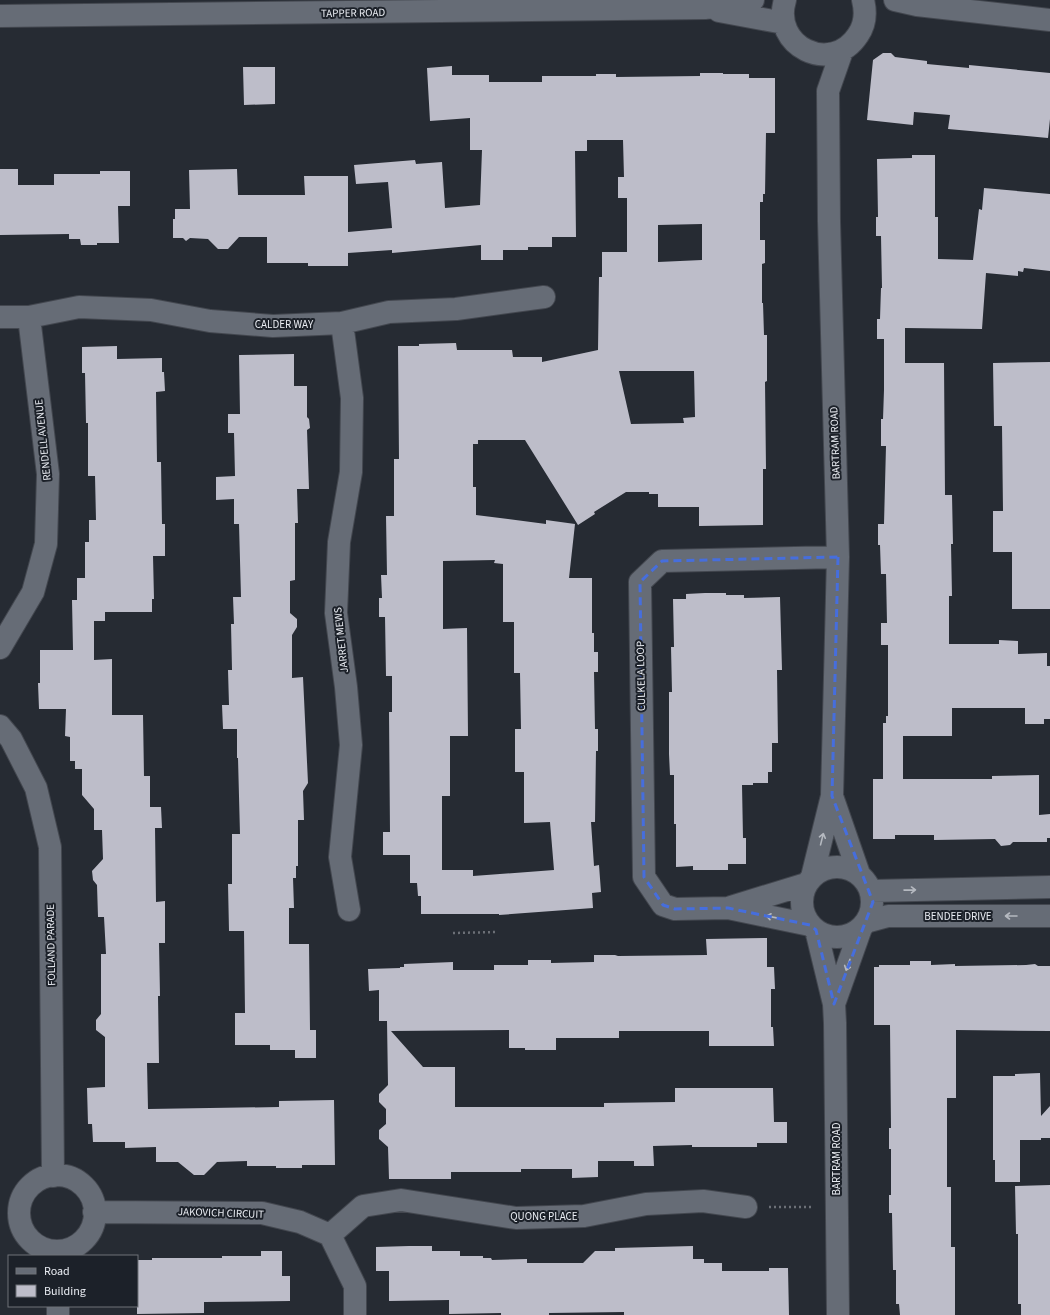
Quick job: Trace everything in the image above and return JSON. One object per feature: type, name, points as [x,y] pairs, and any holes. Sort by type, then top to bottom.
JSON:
[{"type":"street","name":"TAPPER ROAD","points":[[0,16],[706,8],[753,0]]},
{"type":"street","points":[[785,0],[783,8],[784,24],[790,37],[800,47],[813,54],[828,54],[842,51],[854,42],[862,30],[864,8],[897,1],[1050,20]]},
{"type":"street","name":"TAPPER ROAD","points":[[706,8],[784,24]]},
{"type":"street","name":"BARTRAM ROAD","points":[[809,881],[832,796],[838,557],[829,221],[828,91],[842,51]]},
{"type":"street","name":"BARTRAM ROAD","points":[[813,54],[828,91]]},
{"type":"street","name":"CALDER WAY","points":[[0,317],[30,317],[79,306],[152,310],[210,321],[273,326],[342,323],[389,312],[456,310],[544,297]]},
{"type":"street","name":"RENDELL AVENUE","points":[[0,648],[33,592],[46,544],[48,474],[30,317]]},
{"type":"street","name":"JARRET MEWS","points":[[342,323],[352,398],[351,472],[339,542],[336,613],[346,687],[351,745],[340,857],[349,910]]},
{"type":"street","name":"CULKELA LOOP","points":[[813,928],[728,908],[675,909],[663,905],[644,877],[640,582],[662,560],[838,557]]},
{"type":"street","name":"FOLLAND PARADE","points":[[0,726],[11,739],[36,788],[50,846],[53,1176]]},
{"type":"street","name":"BARTRAM ROAD","points":[[832,796],[865,883]]},
{"type":"street","points":[[840,866],[850,869],[865,883],[872,902],[871,912],[864,925],[850,935],[839,938],[827,936],[813,928],[802,910],[803,893],[809,881],[820,871],[830,867],[840,866]]},
{"type":"street","name":"CULKELA LOOP","points":[[728,908],[809,881]]},
{"type":"street","points":[[865,883],[1050,887]]},
{"type":"street","name":"BENDEE DRIVE","points":[[864,925],[888,916],[1050,916]]},
{"type":"street","name":"BARTRAM ROAD","points":[[834,1004],[864,925]]},
{"type":"street","name":"BARTRAM ROAD","points":[[813,928],[834,1004],[838,1315]]},
{"type":"street","points":[[62,1175],[74,1179],[85,1187],[92,1198],[94,1220],[89,1233],[81,1243],[56,1254],[34,1244],[25,1235],[20,1223],[9,1211],[32,1183],[44,1177],[62,1175]]},
{"type":"street","name":"QUONG PLACE","points":[[330,1235],[363,1206],[401,1200],[516,1218],[584,1216],[646,1204],[702,1201],[746,1207]]},
{"type":"street","name":"JAKOVICH CIRCUIT","points":[[94,1212],[262,1212],[300,1222],[330,1235]]},
{"type":"street","points":[[330,1235],[355,1286],[355,1315]]},
{"type":"path","points":[[453,933],[497,932]]},
{"type":"path","points":[[746,1207],[837,1207]]},
{"type":"highlighted area","points":[[838,557],[832,796],[873,902],[834,1004],[816,930],[810,925],[728,908],[675,909],[663,905],[644,877],[640,582],[662,561]]},
{"type":"building","points":[[883,53],[891,53],[895,57],[927,61],[927,64],[969,68],[969,65],[1050,73],[1050,119],[1048,138],[948,129],[950,115],[914,112],[913,125],[867,120],[873,60]]},
{"type":"building","points":[[452,66],[452,75],[489,75],[489,82],[542,82],[542,76],[596,76],[596,74],[616,74],[616,77],[700,76],[700,73],[723,73],[749,74],[749,78],[775,78],[775,133],[766,133],[765,194],[763,194],[763,202],[760,202],[760,240],[765,240],[765,263],[762,264],[762,303],[764,335],[767,335],[767,381],[765,382],[766,469],[763,469],[763,525],[699,526],[699,507],[658,507],[658,494],[649,494],[649,492],[626,492],[594,512],[595,514],[578,525],[525,440],[478,440],[478,444],[473,444],[473,487],[476,487],[476,515],[546,524],[546,520],[575,524],[569,578],[592,578],[592,633],[594,633],[594,652],[598,652],[598,672],[594,672],[595,729],[598,729],[598,751],[596,751],[595,822],[591,822],[594,866],[599,865],[601,892],[592,893],[593,908],[499,915],[421,914],[421,896],[418,896],[417,883],[410,883],[410,855],[383,855],[383,832],[390,832],[389,712],[392,712],[392,676],[386,676],[385,617],[379,617],[379,598],[382,598],[381,575],[387,575],[386,516],[394,516],[394,459],[399,459],[398,346],[456,343],[457,350],[512,350],[513,357],[542,357],[542,362],[598,350],[599,277],[602,277],[602,252],[627,252],[627,198],[618,198],[618,177],[624,177],[623,140],[587,140],[587,151],[575,151],[576,237],[552,237],[552,247],[528,247],[528,250],[503,250],[503,260],[481,260],[481,245],[392,253],[392,250],[348,253],[348,266],[308,266],[308,263],[267,263],[267,237],[239,237],[228,249],[218,249],[208,239],[190,238],[186,241],[183,238],[173,238],[173,219],[175,219],[175,209],[190,209],[189,170],[237,169],[238,195],[305,195],[304,176],[348,176],[348,232],[392,228],[388,182],[356,184],[354,165],[415,160],[416,164],[442,162],[445,208],[480,205],[482,150],[470,150],[470,118],[430,121],[427,68]],"holes":[[[702,224],[702,260],[658,262],[658,225]],[[619,371],[694,371],[695,417],[683,418],[684,423],[631,424]],[[495,560],[494,563],[503,564],[503,622],[514,622],[514,673],[520,673],[521,729],[515,729],[515,772],[524,772],[524,823],[550,822],[554,870],[473,876],[473,870],[442,870],[442,796],[450,796],[450,736],[468,736],[467,628],[443,629],[443,561]]]},
{"type":"building","points":[[243,67],[275,67],[275,104],[244,105]]},
{"type":"building","points":[[912,155],[935,155],[935,217],[938,217],[938,259],[973,260],[979,209],[982,210],[984,188],[1050,194],[1050,271],[1024,268],[1023,272],[1018,271],[1018,276],[986,273],[982,329],[905,328],[905,363],[944,363],[945,495],[952,495],[953,544],[951,544],[952,596],[949,596],[949,644],[999,644],[999,640],[1018,641],[1018,654],[1047,653],[1047,666],[1050,666],[1050,719],[1044,719],[1044,724],[1025,724],[1025,708],[952,708],[952,736],[903,736],[903,779],[992,779],[992,776],[1039,775],[1039,815],[1050,814],[1050,838],[1047,838],[1047,842],[1013,842],[1010,845],[1001,846],[995,839],[934,840],[934,835],[895,835],[895,839],[873,839],[873,779],[883,779],[883,723],[886,723],[886,716],[888,716],[888,645],[881,645],[881,623],[887,623],[886,574],[881,574],[880,545],[878,545],[878,524],[884,524],[886,446],[881,446],[881,419],[883,419],[884,390],[884,339],[877,339],[877,319],[880,319],[882,288],[881,236],[876,236],[876,217],[878,217],[877,159],[912,158]]},
{"type":"building","points":[[0,169],[18,169],[18,185],[54,185],[54,174],[100,174],[100,171],[130,171],[130,206],[118,206],[119,243],[81,245],[80,239],[69,239],[69,234],[0,235]]},
{"type":"building","points":[[117,346],[117,359],[162,358],[162,372],[164,372],[165,391],[156,392],[157,462],[161,462],[162,524],[165,524],[165,556],[153,556],[154,599],[152,599],[152,612],[105,612],[105,621],[94,621],[94,660],[112,659],[112,715],[143,715],[144,776],[150,776],[150,807],[161,807],[162,828],[155,828],[156,902],[165,901],[165,943],[159,943],[159,1063],[147,1063],[148,1109],[279,1107],[279,1101],[334,1100],[335,1165],[302,1165],[302,1168],[276,1168],[276,1166],[247,1166],[247,1161],[217,1162],[204,1175],[194,1175],[178,1162],[156,1162],[156,1147],[125,1148],[125,1142],[93,1142],[92,1124],[88,1124],[87,1088],[105,1087],[105,1037],[96,1030],[96,1020],[101,1014],[101,954],[106,954],[104,917],[98,917],[97,885],[93,880],[92,871],[103,859],[102,830],[94,830],[94,809],[82,795],[82,769],[75,769],[75,761],[70,761],[70,737],[65,736],[66,709],[39,709],[38,683],[40,683],[40,650],[73,650],[72,600],[77,600],[77,578],[85,578],[85,542],[89,542],[89,520],[96,520],[95,476],[88,476],[88,423],[86,423],[85,373],[82,373],[82,347]]},
{"type":"building","points":[[294,354],[294,386],[307,386],[307,417],[309,419],[310,428],[307,430],[309,489],[297,489],[298,523],[295,523],[295,580],[290,581],[290,613],[297,619],[297,627],[292,635],[292,678],[303,677],[308,783],[303,791],[304,820],[298,820],[298,866],[296,866],[296,878],[293,878],[294,908],[289,908],[289,944],[309,944],[310,1030],[316,1030],[316,1058],[295,1058],[295,1050],[270,1050],[270,1045],[235,1045],[235,1013],[245,1013],[244,931],[229,931],[228,884],[232,884],[232,834],[240,834],[238,758],[237,729],[223,729],[222,705],[229,705],[228,670],[232,670],[231,624],[234,624],[233,597],[241,597],[239,524],[234,524],[234,499],[216,500],[216,477],[235,476],[234,433],[228,433],[228,414],[240,414],[239,355]]},
{"type":"building","points":[[1050,362],[1050,609],[1012,609],[1012,552],[993,552],[993,511],[1003,511],[1002,426],[994,426],[993,363]]},
{"type":"building","points":[[705,593],[744,595],[744,598],[780,597],[782,670],[777,670],[778,743],[772,743],[772,772],[768,772],[768,783],[742,785],[743,838],[746,838],[746,864],[728,864],[728,870],[693,870],[693,866],[676,867],[674,775],[670,775],[669,754],[669,692],[672,692],[671,647],[674,647],[673,599],[686,599],[686,594]]},
{"type":"building","points":[[767,938],[767,967],[774,967],[775,989],[771,989],[771,1027],[773,1027],[774,1046],[709,1046],[709,1031],[619,1031],[619,1038],[556,1038],[556,1050],[525,1050],[525,1048],[509,1048],[509,1030],[391,1031],[423,1067],[455,1067],[455,1107],[604,1107],[604,1103],[675,1102],[675,1088],[773,1088],[774,1122],[787,1122],[787,1143],[757,1143],[757,1147],[692,1147],[692,1145],[653,1146],[654,1166],[634,1166],[634,1161],[598,1161],[598,1177],[572,1178],[572,1169],[521,1169],[521,1172],[451,1172],[451,1179],[389,1179],[388,1147],[379,1139],[379,1130],[386,1124],[386,1109],[379,1102],[379,1094],[388,1085],[387,1021],[379,1021],[379,990],[369,991],[368,969],[400,968],[404,967],[404,964],[453,962],[453,970],[494,970],[494,965],[528,965],[528,960],[551,960],[551,963],[594,962],[594,955],[707,955],[706,939]]},
{"type":"building","points":[[910,961],[931,961],[931,965],[955,964],[955,966],[1035,964],[1038,966],[1050,966],[1050,1031],[956,1030],[956,1098],[947,1098],[947,1187],[951,1187],[951,1247],[955,1247],[955,1315],[900,1315],[899,1304],[896,1304],[896,1270],[893,1270],[892,1213],[889,1213],[889,1195],[891,1195],[891,1149],[889,1149],[889,1128],[891,1128],[890,1025],[874,1025],[874,967],[879,967],[879,965],[910,965]]},
{"type":"building","points":[[1040,1073],[1041,1116],[1050,1106],[1050,1138],[1041,1138],[1041,1140],[1020,1140],[1020,1182],[995,1182],[995,1160],[993,1160],[993,1076],[1015,1076],[1015,1074]]},
{"type":"building","points":[[1050,1185],[1050,1315],[1021,1315],[1021,1304],[1018,1304],[1018,1234],[1016,1234],[1015,1186]]},
{"type":"building","points":[[432,1246],[432,1251],[460,1251],[460,1256],[483,1256],[483,1258],[491,1258],[492,1260],[527,1259],[527,1263],[583,1263],[595,1251],[615,1251],[615,1248],[693,1246],[693,1259],[704,1259],[704,1263],[722,1263],[722,1271],[769,1271],[769,1268],[788,1268],[789,1315],[624,1315],[624,1312],[549,1313],[549,1315],[501,1315],[501,1313],[449,1314],[449,1300],[389,1301],[389,1271],[376,1271],[376,1247]]},
{"type":"building","points":[[261,1251],[282,1251],[282,1276],[290,1276],[290,1301],[204,1302],[204,1313],[137,1314],[138,1260],[152,1260],[152,1258],[222,1258],[222,1256],[261,1256]]}]
